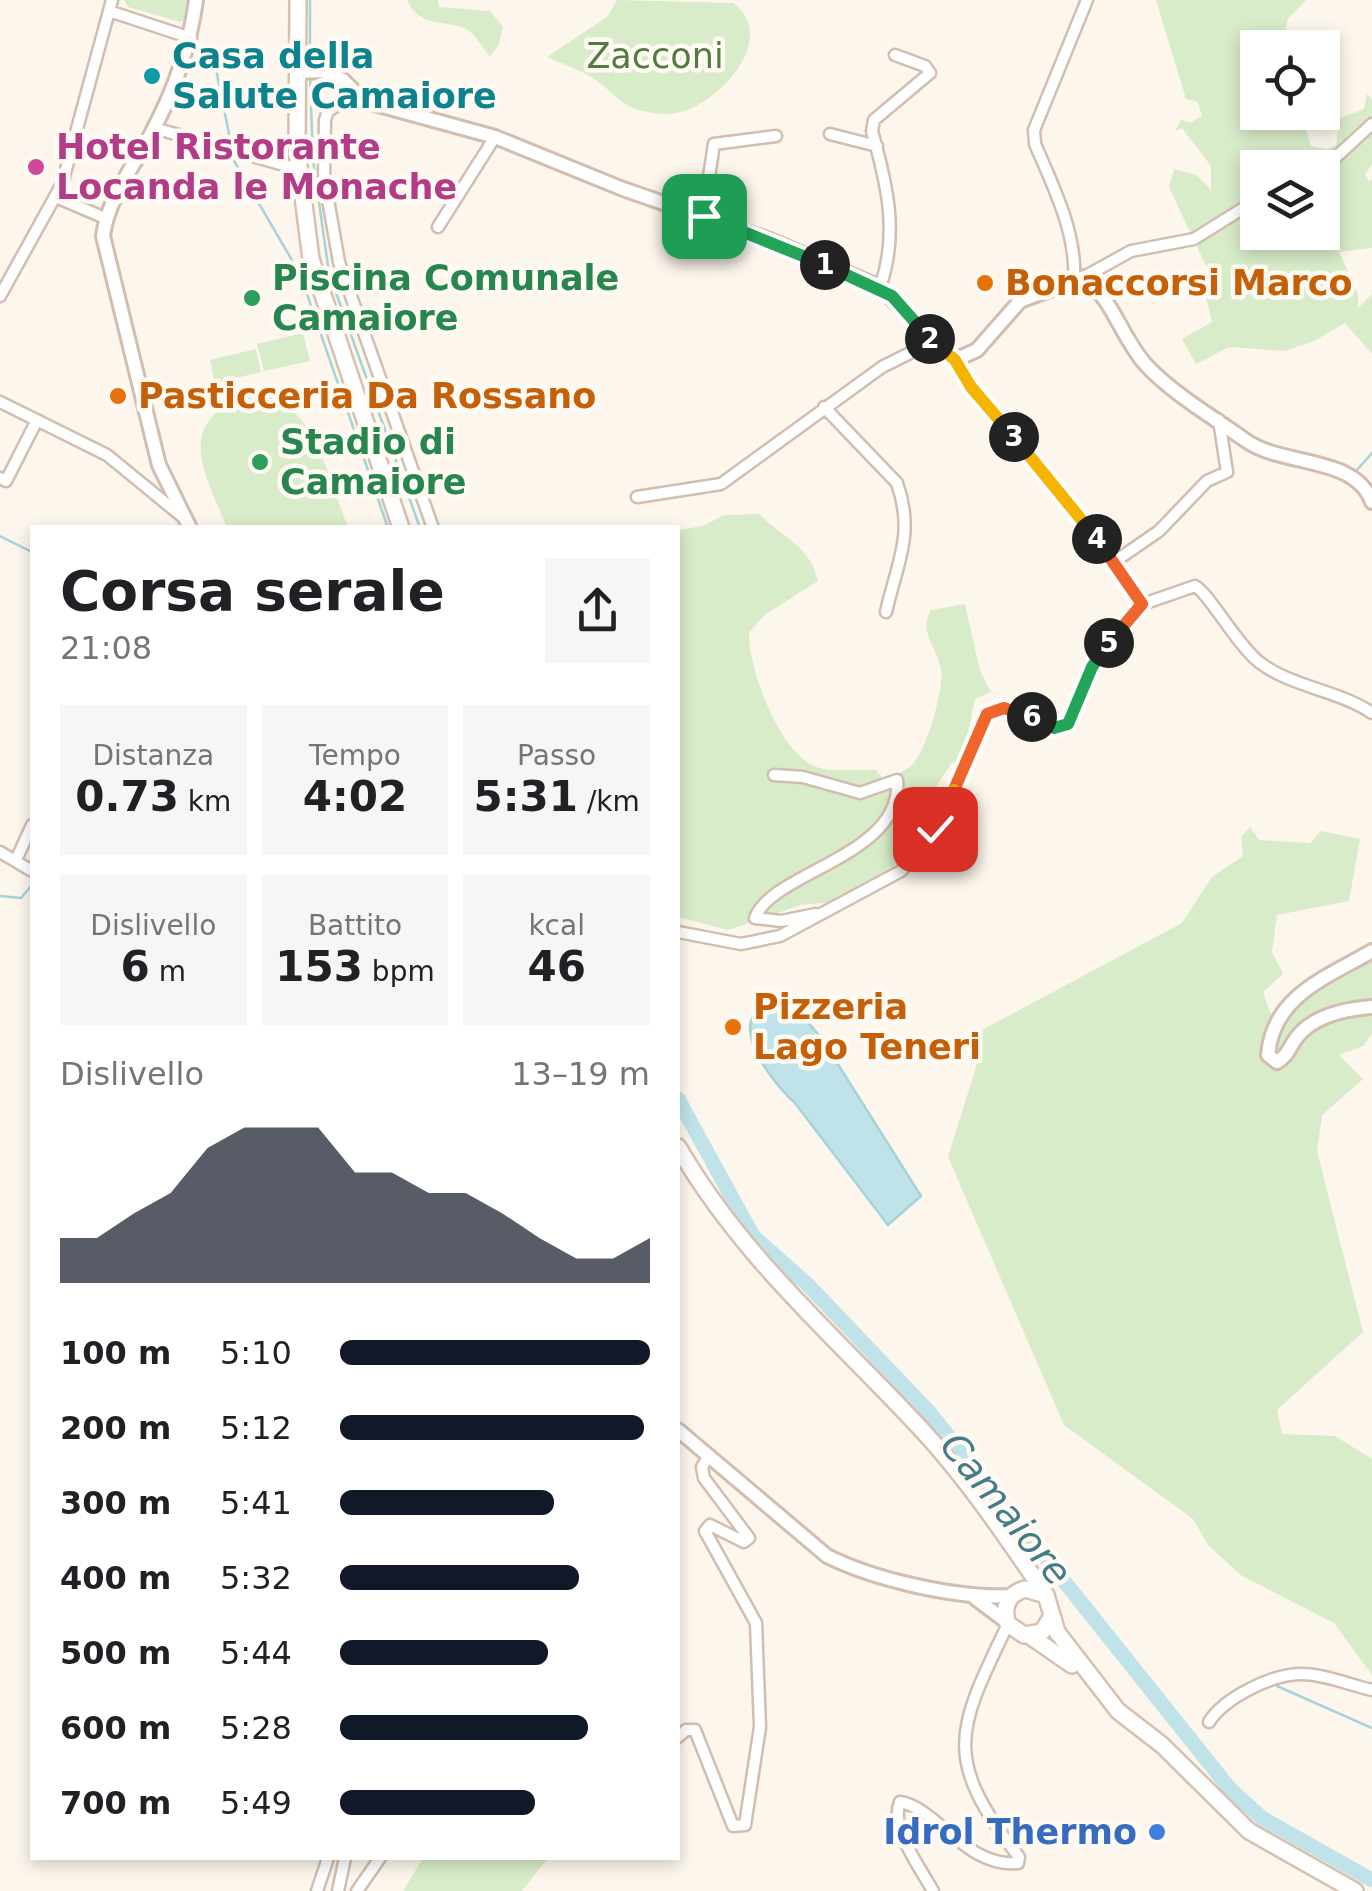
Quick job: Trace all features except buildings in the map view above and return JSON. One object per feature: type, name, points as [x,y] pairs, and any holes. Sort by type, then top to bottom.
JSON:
[{"type":"main road","points":[[298,0],[298,169],[311,259],[400,525]]},
{"type":"main road","points":[[680,1150],[748,1251],[920,1428],[1016,1550],[1046,1595],[1057,1632],[1103,1696]]},
{"type":"main road","points":[[1016,1550],[1015,1593],[1006,1608],[1008,1623],[1018,1633],[1054,1649],[1250,1831],[1355,1891]]},
{"type":"main road","points":[[1015,1593],[1032,1588],[1046,1595]]},
{"type":"main road","points":[[1030,1636],[1047,1628],[1052,1616]]},
{"type":"street","points":[[187,523],[159,465],[106,259],[108,212],[154,128],[190,38],[196,0]]},
{"type":"street","points":[[1087,0],[1034,130],[1034,144],[1065,221],[1079,278],[1102,290],[1143,362],[1261,450],[1348,473],[1370,486],[1372,502]]},
{"type":"street","points":[[0,296],[62,184],[110,6],[190,38]]},
{"type":"street","points":[[880,287],[889,262],[890,204],[874,120],[930,73],[925,66],[896,55]]},
{"type":"street","points":[[297,72],[324,72],[364,101],[495,138],[880,287],[902,304],[932,342],[955,360],[971,387],[1114,562],[1142,604]]},
{"type":"street","points":[[350,88],[349,98],[328,111],[325,120],[324,178],[334,243],[431,525]]},
{"type":"street","points":[[1340,153],[1372,124]]},
{"type":"street","points":[[154,128],[298,169]]},
{"type":"street","points":[[830,134],[877,146]]},
{"type":"street","points":[[704,216],[714,144],[776,136]]},
{"type":"street","points":[[438,227],[495,138]]},
{"type":"street","points":[[56,197],[108,212]]},
{"type":"street","points":[[955,360],[976,350],[1020,300],[1144,247],[1194,239],[1240,210]]},
{"type":"street","points":[[637,497],[721,484],[882,367],[932,342]]},
{"type":"street","points":[[0,402],[108,455],[187,523]]},
{"type":"street","points":[[824,407],[897,484],[901,495],[908,534],[886,612]]},
{"type":"street","points":[[0,478],[6,482],[37,420]]},
{"type":"street","points":[[1114,562],[1159,531],[1207,482],[1227,472],[1219,420]]},
{"type":"street","points":[[138,478],[159,465]]},
{"type":"street","points":[[680,932],[752,943],[790,932],[886,880],[919,852],[966,767],[981,724],[994,709],[1010,708],[1054,728],[1068,724],[1092,667],[1142,604],[1195,586],[1204,590],[1235,641],[1262,665],[1372,713]]},
{"type":"street","points":[[774,775],[803,777],[860,793],[897,780],[887,815],[859,845],[780,893],[754,918],[781,921],[822,912]]},
{"type":"street","points":[[16,860],[30,829]]},
{"type":"street","points":[[0,852],[30,870]]},
{"type":"street","points":[[1372,951],[1297,994],[1269,1038],[1268,1054],[1277,1062],[1286,1057],[1309,1025],[1333,1014],[1372,1007]]},
{"type":"street","points":[[680,1432],[827,1556],[854,1569],[968,1594],[1015,1593]]},
{"type":"street","points":[[680,1735],[695,1730],[733,1826],[745,1825],[760,1727],[756,1623],[704,1531],[710,1524],[744,1542],[749,1538],[704,1478],[702,1467],[708,1457]]},
{"type":"street","points":[[933,1891],[900,1824],[896,1811],[900,1802],[911,1804],[957,1844],[1018,1863],[1019,1857],[991,1824],[977,1796],[964,1740],[970,1704],[1008,1623],[968,1594]]},
{"type":"street","points":[[1209,1722],[1244,1694],[1290,1675],[1304,1674],[1372,1690]]},
{"type":"street","points":[[317,1891],[327,1860]]},
{"type":"street","points":[[338,1891],[344,1860]]},
{"type":"street","points":[[357,1891],[379,1860]]},
{"type":"green space","points":[[124,0],[187,0],[185,19],[180,22],[128,7]]},
{"type":"green space","name":"Zacconi","points":[[407,0],[438,0],[439,7],[490,11],[503,27],[499,44],[490,57],[466,29],[424,19]]},
{"type":"green space","name":"Zacconi","points":[[617,0],[733,3],[746,19],[750,37],[745,55],[734,74],[701,104],[664,114],[638,110],[590,76],[547,57],[607,17]]},
{"type":"green space","points":[[1156,0],[1306,0],[1288,19],[1285,30],[1240,30],[1240,130],[1306,130],[1311,146],[1327,149],[1336,145],[1340,118],[1364,109],[1367,94],[1372,99],[1372,164],[1365,175],[1369,182],[1372,179],[1372,248],[1339,252],[1358,294],[1358,308],[1372,294],[1372,354],[1345,323],[1316,340],[1285,351],[1229,347],[1196,364],[1182,339],[1212,322],[1206,297],[1214,283],[1169,187],[1174,169],[1196,175],[1211,190],[1211,166],[1182,128],[1175,131],[1181,120],[1190,123],[1202,116],[1198,102],[1186,99]]},
{"type":"green space","points":[[303,333],[310,361],[264,371],[257,344]]},
{"type":"green space","points":[[256,349],[261,372],[215,383],[210,360]]},
{"type":"green space","name":"Stadio di Camaiore","points":[[250,395],[271,397],[289,407],[315,442],[347,525],[226,525],[210,487],[201,450],[202,434],[210,419]]},
{"type":"green space","points":[[759,514],[802,550],[814,569],[818,581],[766,614],[749,632],[760,686],[777,726],[801,757],[814,766],[876,770],[883,779],[912,765],[928,734],[940,689],[941,668],[926,625],[931,610],[965,604],[980,671],[991,692],[975,699],[961,766],[952,762],[936,787],[946,794],[932,823],[907,857],[835,902],[801,905],[728,930],[680,918],[680,530],[703,526],[724,515]]},
{"type":"green space","points":[[1250,827],[1259,840],[1310,843],[1321,831],[1360,839],[1349,901],[1277,915],[1272,952],[1283,974],[1263,992],[1270,1012],[1284,1022],[1299,995],[1372,957],[1372,1034],[1363,1046],[1339,1055],[1363,1079],[1322,1115],[1317,1151],[1363,1332],[1277,1410],[1282,1434],[1335,1436],[1372,1459],[1372,1675],[1334,1623],[1242,1576],[1208,1545],[1193,1519],[1064,1425],[948,1157],[980,1054],[978,1032],[1182,923],[1212,877],[1243,856],[1241,837]]},
{"type":"green space","points":[[422,1860],[546,1860],[522,1891],[403,1891]]},
{"type":"water","points":[[774,998],[796,1008],[822,1039],[921,1196],[888,1225],[761,1061],[751,1035],[751,1023],[755,1013]]},
{"type":"waterway","points":[[310,0],[310,68]]},
{"type":"waterway","points":[[212,49],[231,144]]},
{"type":"waterway","points":[[310,76],[313,160],[329,273],[419,525]]},
{"type":"waterway","points":[[233,159],[300,274],[387,525]]},
{"type":"waterway","points":[[1356,471],[1372,453]]},
{"type":"waterway","points":[[0,536],[30,551]]},
{"type":"waterway","points":[[0,896],[21,898],[30,887]]},
{"type":"waterway","name":"Camaiore","points":[[680,1103],[753,1236],[808,1285],[929,1412],[1230,1789],[1262,1818],[1372,1880]]},
{"type":"waterway","points":[[1277,1686],[1372,1728]]},
{"type":"place","name":"Casa della Salute Camaiore","points":[[152,76]]},
{"type":"place","name":"Hotel Ristorante Locanda le Monache","points":[[36,167]]},
{"type":"place","name":"Bonaccorsi Marco","points":[[985,283]]},
{"type":"place","name":"Piscina Comunale Camaiore","points":[[252,298]]},
{"type":"place","name":"Pasticceria Da Rossano","points":[[118,396]]},
{"type":"place","name":"Stadio di Camaiore","points":[[260,462]]},
{"type":"place","name":"Pizzeria Lago Teneri","points":[[733,1027]]},
{"type":"place","name":"Idrol Thermo","points":[[1157,1832]]},
{"type":"route","points":[[704,216],[880,287],[902,304],[932,342],[955,360],[971,387],[1072,506],[1142,604],[1092,667],[1068,724],[1054,728],[1010,708],[994,709],[987,714],[974,751],[935,829]]}]
